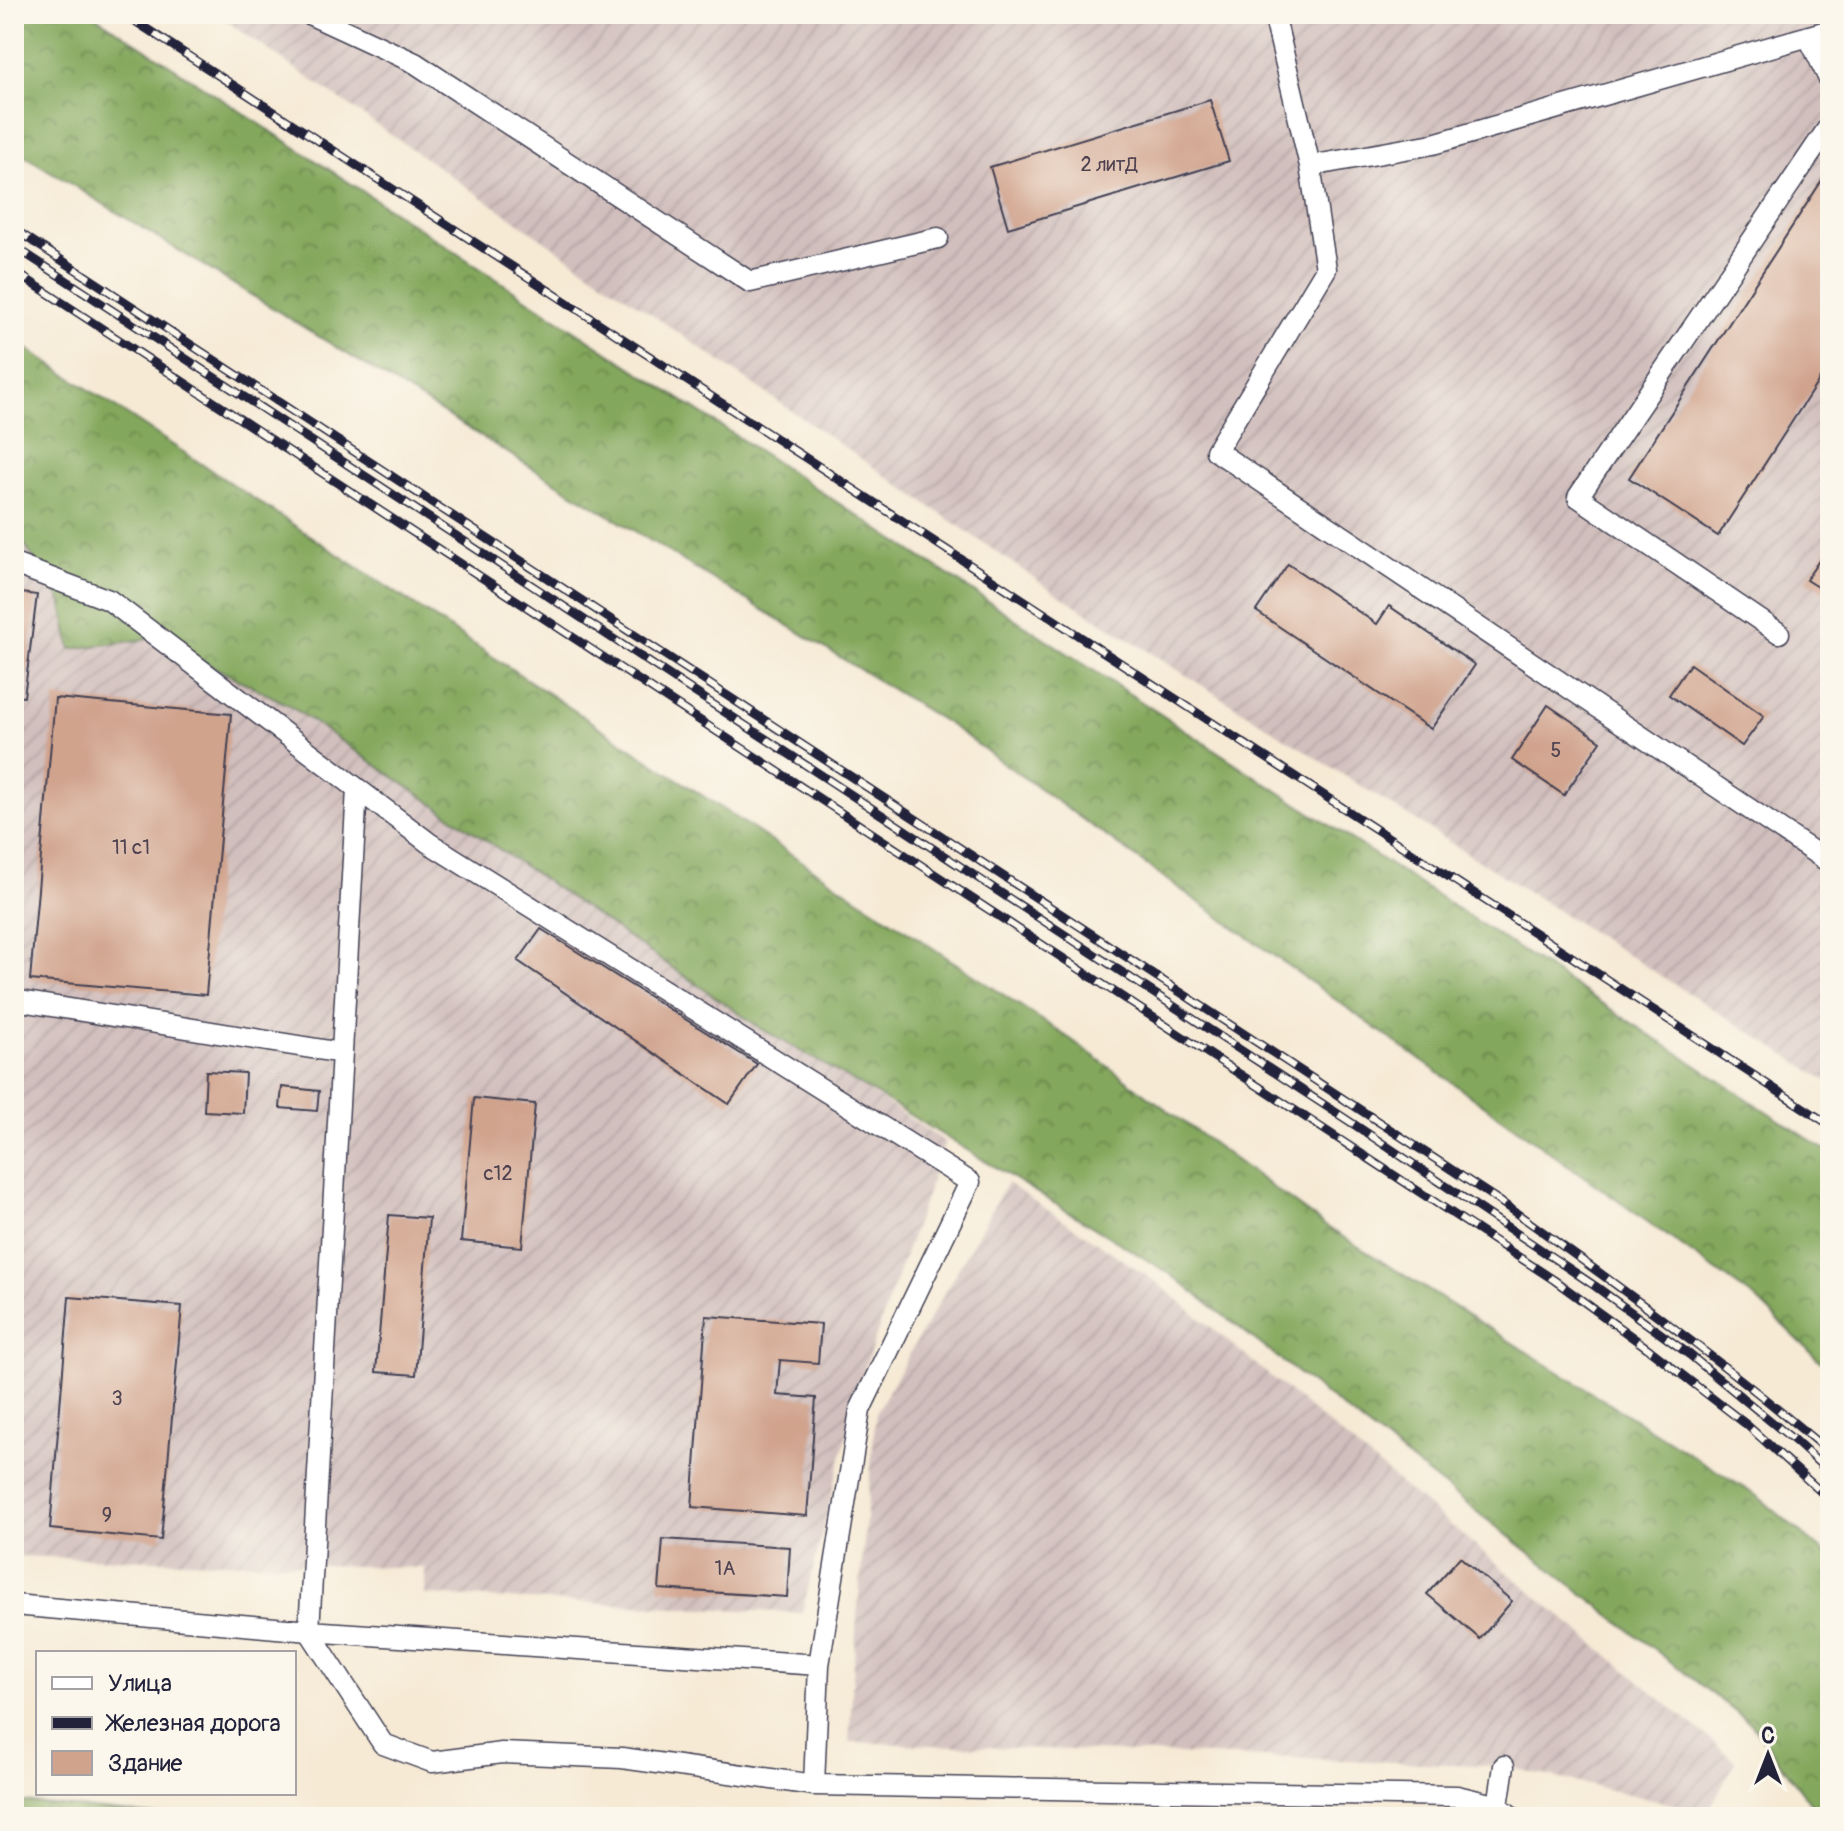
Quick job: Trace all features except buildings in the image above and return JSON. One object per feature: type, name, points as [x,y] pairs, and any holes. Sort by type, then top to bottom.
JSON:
[{"type":"street","points":[[309,14],[415,63],[750,282],[938,238]]},
{"type":"street","points":[[1274,14],[1310,166],[1326,269],[1216,451],[1830,863]]},
{"type":"street","points":[[1310,166],[1433,144],[1830,30]]},
{"type":"street","points":[[1808,36],[1830,81]]},
{"type":"street","points":[[1779,633],[1578,497],[1830,125]]},
{"type":"street","points":[[14,564],[109,600],[429,843],[970,1182],[860,1410],[819,1665],[814,1785]]},
{"type":"street","points":[[357,789],[342,1053],[318,1631],[383,1744],[432,1762],[502,1753],[622,1758],[814,1785],[1457,1796],[1505,1812],[1504,1766]]},
{"type":"street","points":[[14,1000],[342,1053]]},
{"type":"street","points":[[14,1605],[318,1631],[819,1665]]},
{"type":"shaded area","points":[[216,14],[1830,14],[1830,1083],[1053,591]]},
{"type":"shaded area","points":[[14,476],[47,545],[945,1142],[861,1378],[802,1613],[425,1595],[425,1568],[14,1556]]},
{"type":"shaded area","points":[[1007,1183],[1155,1281],[1736,1761],[1708,1812],[1504,1766],[849,1742],[876,1413]]},
{"type":"green space","points":[[14,14],[92,14],[1830,1153],[1830,1371],[1756,1299],[950,725],[14,149]]},
{"type":"green space","points":[[14,340],[1072,1040],[1324,1225],[1757,1496],[1830,1557],[1830,1817],[1821,1817],[1751,1724],[1170,1274],[877,1095],[762,1029],[287,704],[156,638],[71,649],[61,600],[21,539],[14,534]]},
{"type":"green space","points":[[14,1801],[172,1817],[14,1817]]},
{"type":"railway","points":[[124,14],[1830,1125]]},
{"type":"railway","points":[[14,229],[1498,1200],[1708,1354],[1830,1453]]},
{"type":"railway","points":[[14,246],[1358,1127],[1595,1286],[1690,1355],[1830,1473]]},
{"type":"railway","points":[[14,271],[1554,1280],[1747,1425],[1830,1500]]}]
